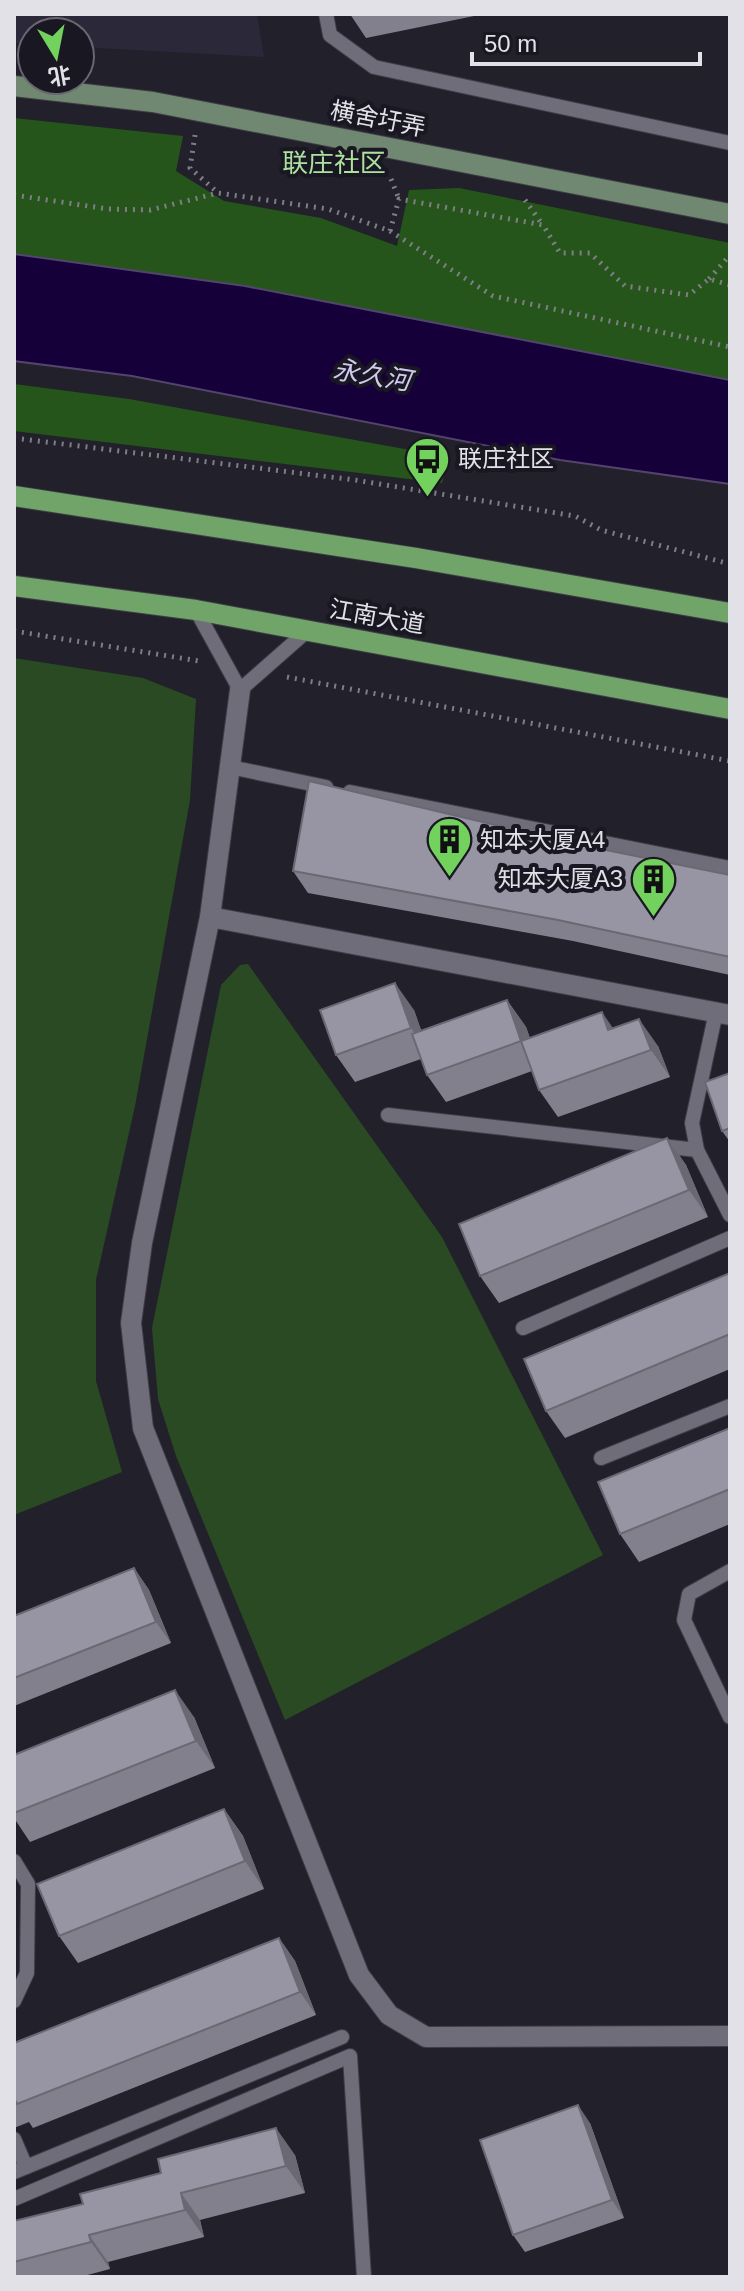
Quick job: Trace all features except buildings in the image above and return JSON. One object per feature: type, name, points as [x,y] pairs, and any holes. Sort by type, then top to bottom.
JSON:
[{"type":"main road","points":[[14,496],[416,558],[730,613]]},
{"type":"main road","name":"江南大道","points":[[14,586],[196,610],[730,709]]},
{"type":"street","name":"横舍圩弄","points":[[14,86],[153,102],[730,214]]},
{"type":"street","points":[[240,690],[210,917],[142,1243],[131,1323],[143,1428],[359,1975],[389,2015],[426,2037],[730,2036]]},
{"type":"street","points":[[210,917],[723,1014]]},
{"type":"lane","points":[[326,14],[330,35],[374,67],[730,143]]},
{"type":"lane","points":[[196,610],[240,690],[307,631]]},
{"type":"lane","points":[[230,767],[730,868]]},
{"type":"lane","points":[[723,1014],[692,1123],[697,1150],[730,1215]]},
{"type":"lane","points":[[388,1115],[697,1150]]},
{"type":"lane","points":[[523,1328],[730,1238]]},
{"type":"lane","points":[[601,1458],[730,1406]]},
{"type":"lane","points":[[730,1571],[689,1594],[684,1620],[730,1717]]},
{"type":"lane","points":[[14,1861],[28,1884],[27,1973],[14,2001]]},
{"type":"lane","points":[[14,2139],[20,2170],[342,2037]]},
{"type":"lane","points":[[14,2199],[350,2056],[364,2277]]},
{"type":"path","points":[[196,133],[190,168],[218,193]]},
{"type":"path","points":[[390,231],[399,199],[391,179]]},
{"type":"path","points":[[14,195],[108,209],[150,210],[218,193],[328,209],[390,231],[493,296],[730,347]]},
{"type":"path","points":[[521,195],[560,253],[590,253],[625,286],[689,295],[709,279],[730,255]]},
{"type":"path","points":[[399,199],[543,225]]},
{"type":"path","points":[[709,279],[730,285]]},
{"type":"path","points":[[14,438],[355,480],[575,516],[601,530],[730,564]]},
{"type":"path","points":[[14,631],[227,666]]},
{"type":"path","points":[[260,672],[730,761]]},
{"type":"shaded area","points":[[14,14],[257,14],[264,57],[96,48],[96,16],[16,16],[14,43]]},
{"type":"green space","points":[[14,118],[183,136],[176,171],[224,201],[321,218],[397,246],[409,190],[459,188],[730,243],[730,380],[245,286],[14,254]]},
{"type":"green space","points":[[14,384],[129,399],[449,457],[442,483],[14,431]]},
{"type":"green space","points":[[14,658],[143,678],[196,699],[190,800],[135,1106],[96,1280],[96,1381],[122,1472],[14,1515]]},
{"type":"green space","points":[[248,964],[442,1237],[603,1555],[285,1720],[176,1456],[158,1399],[152,1328],[221,985],[240,965]]},
{"type":"water","name":"永久河","points":[[14,254],[245,286],[730,380],[730,484],[560,460],[132,376],[14,361]]},
{"type":"place","name":"联庄社区","points":[[427,498]]},
{"type":"place","name":"知本大厦A4","points":[[449,879]]},
{"type":"place","name":"知本大厦A3","points":[[654,918]]},
{"type":"district","name":"联庄社区","points":[[334,163]]}]
